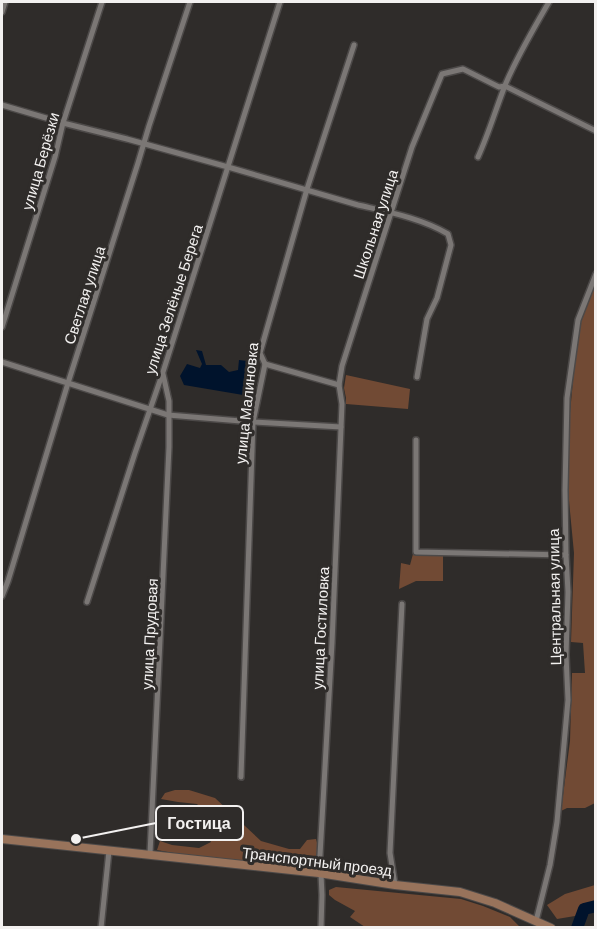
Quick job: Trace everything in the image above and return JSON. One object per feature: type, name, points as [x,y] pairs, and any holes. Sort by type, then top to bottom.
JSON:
[{"type":"main road","name":"Транспортный проезд","points":[[2,839],[320,873],[459,892],[495,903],[551,927]]},
{"type":"street","points":[[2,12],[5,2]]},
{"type":"street","name":"улица Берёзки","points":[[2,327],[102,2]]},
{"type":"street","name":"Светлая улица","points":[[2,596],[190,2]]},
{"type":"street","name":"улица Зелёные Берега","points":[[87,602],[163,372],[279,2]]},
{"type":"street","points":[[478,157],[505,86],[549,2]]},
{"type":"street","name":"улица Малиновка","points":[[241,777],[253,422],[265,364],[260,353],[308,189],[354,45]]},
{"type":"street","name":"Школьная улица","points":[[339,385],[342,366],[412,147],[442,74],[463,69],[499,87],[505,86]]},
{"type":"street","points":[[505,86],[596,131]]},
{"type":"street","points":[[2,105],[391,213],[430,225],[448,234],[451,241],[437,298],[427,319],[417,377]]},
{"type":"street","name":"Центральная улица","points":[[536,921],[550,865],[557,822],[568,700],[565,490],[567,398],[578,320],[596,274]]},
{"type":"street","points":[[2,363],[168,415],[341,427]]},
{"type":"street","points":[[265,364],[339,385]]},
{"type":"street","name":"улица Прудовая","points":[[150,854],[168,471],[169,401],[163,372]]},
{"type":"street","name":"улица Гостиловка","points":[[321,927],[320,873],[342,404],[339,385]]},
{"type":"street","points":[[416,440],[416,552],[566,555]]},
{"type":"street","points":[[395,885],[390,853],[402,604]]},
{"type":"street","points":[[103,927],[109,851]]},
{"type":"shaded area","points":[[595,275],[595,803],[585,808],[567,808],[561,811],[570,741],[572,673],[585,673],[583,643],[571,642],[574,553],[567,480],[568,435],[581,318]]},
{"type":"shaded area","points":[[346,375],[410,389],[408,409],[346,404],[344,388]]},
{"type":"shaded area","points":[[413,554],[443,555],[443,581],[416,581],[399,589],[401,563],[410,565]]},
{"type":"shaded area","points":[[189,790],[215,798],[261,841],[289,849],[300,849],[307,840],[316,839],[319,850],[314,867],[293,865],[288,861],[276,859],[274,864],[195,857],[157,850],[160,841],[172,845],[199,848],[211,842],[207,833],[194,820],[200,807],[197,804],[161,799],[165,793]]},
{"type":"shaded area","points":[[595,885],[595,909],[581,915],[557,919],[547,905],[565,894]]},
{"type":"shaded area","points":[[336,887],[461,899],[510,917],[520,927],[365,927],[350,917],[355,911],[329,895],[329,890]]},
{"type":"water","points":[[196,350],[202,351],[206,365],[221,365],[229,372],[238,370],[239,360],[247,361],[247,368],[253,372],[249,396],[184,385],[180,376],[187,364],[200,368],[202,364]]},
{"type":"waterway","points":[[577,928],[584,909],[596,906]]},
{"type":"place","name":"Гостица","points":[[76,839]]}]
